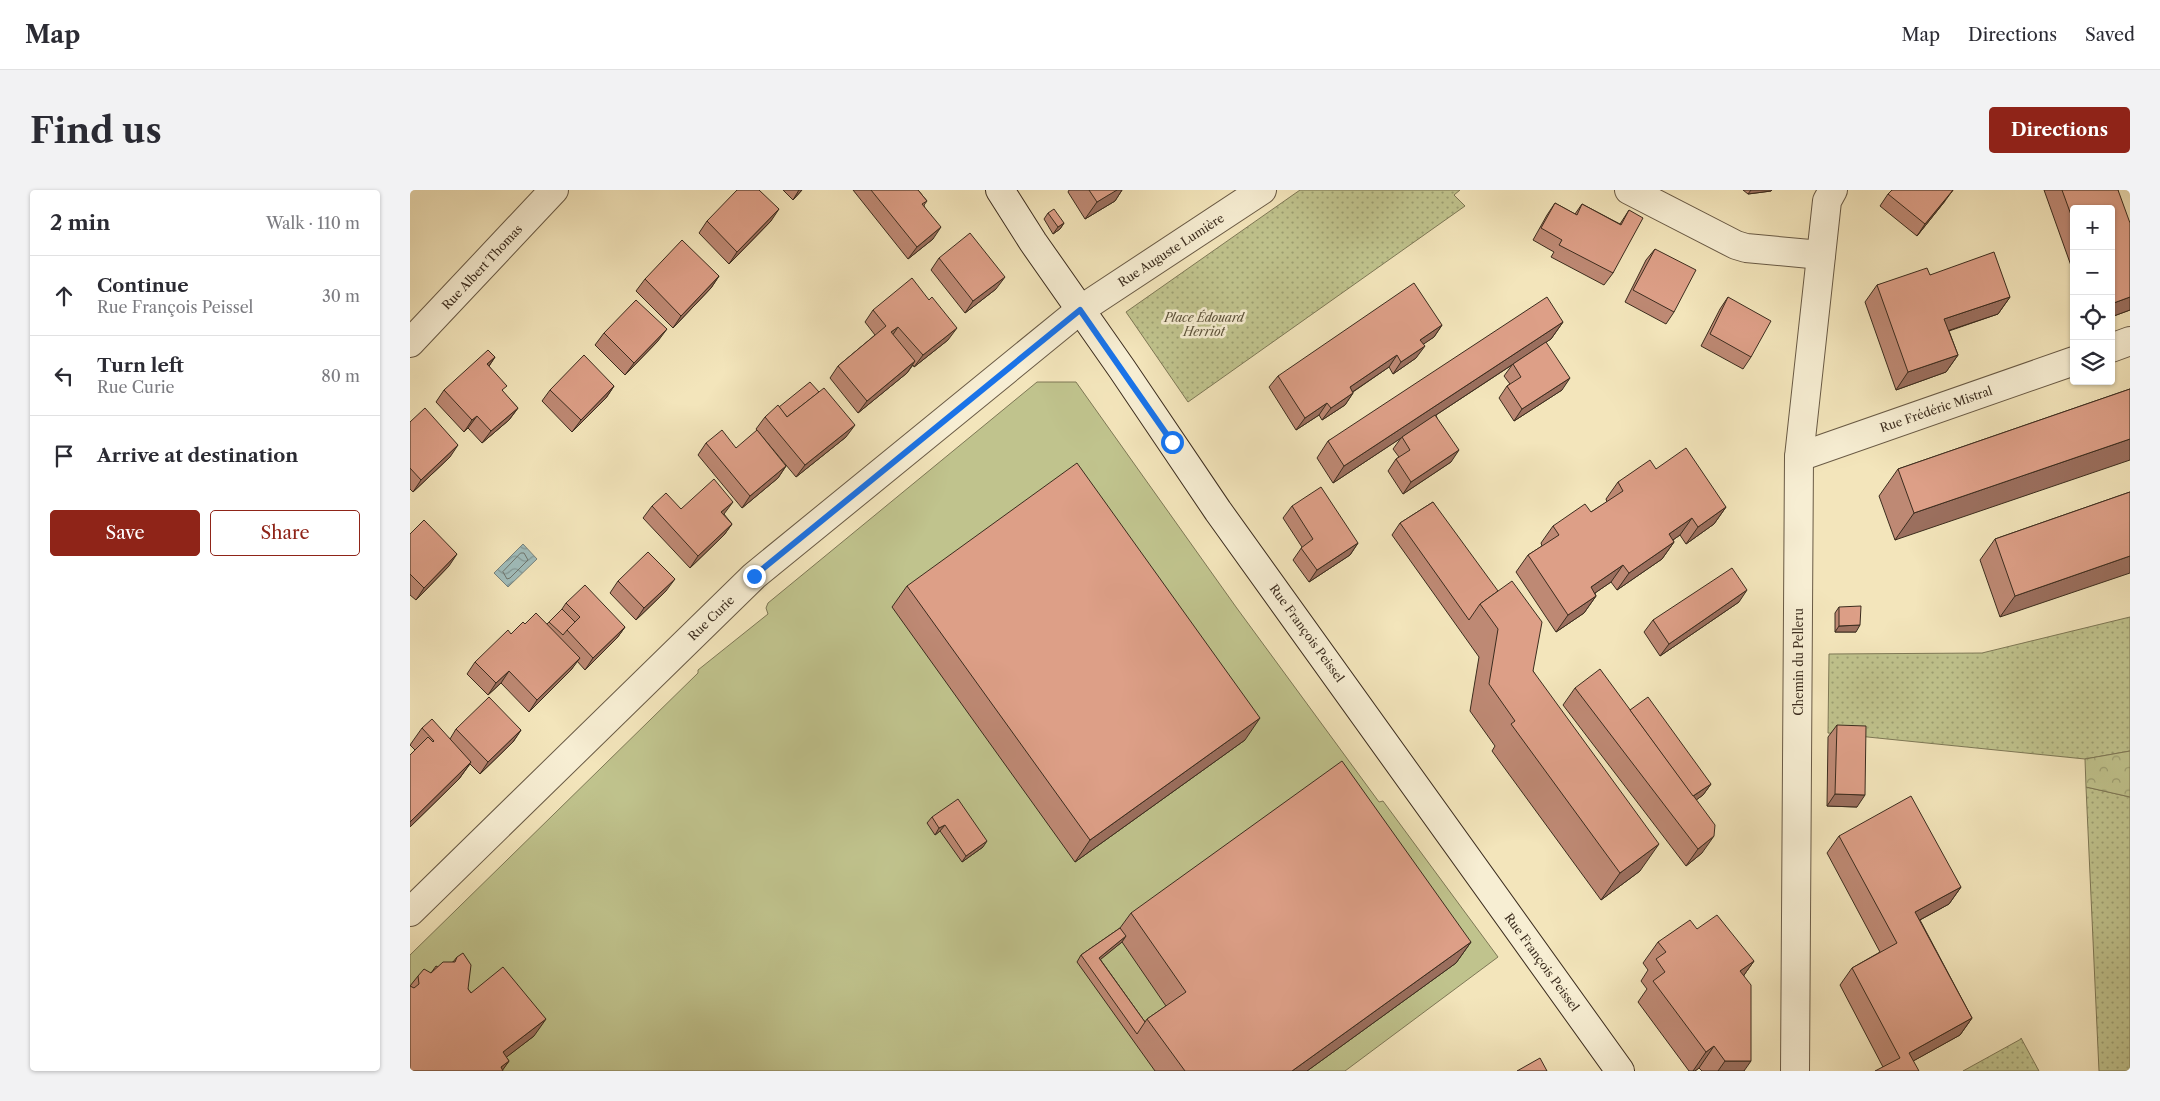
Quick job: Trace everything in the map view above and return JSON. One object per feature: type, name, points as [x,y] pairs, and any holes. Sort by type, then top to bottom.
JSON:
[{"type":"street","name":"Rue Albert Thomas","points":[[410,343],[554,190]]},
{"type":"street","name":"Rue François Peissel","points":[[1000,190],[1218,510],[1620,1071]]},
{"type":"street","name":"Rue Auguste Lumière","points":[[1080,310],[1262,190]]},
{"type":"street","points":[[1629,190],[1736,245],[1746,248],[1821,255]]},
{"type":"street","name":"Chemin du Pelleru","points":[[1795,1071],[1799,457],[1827,201],[1833,190]]},
{"type":"street","name":"Rue Curie","points":[[410,912],[754,576],[1080,310]]},
{"type":"street","points":[[2115,347],[2130,341]]},
{"type":"street","name":"Rue Frédéric Mistral","points":[[1799,457],[2070,362]]},
{"type":"green space","name":"Place Édouard Herriot","points":[[1300,190],[1460,190],[1454,195],[1465,206],[1188,402],[1126,312]]},
{"type":"green space","points":[[1037,382],[1076,382],[1236,607],[1379,802],[1383,801],[1498,957],[1345,1071],[410,1071],[410,955],[698,673],[698,670],[768,614],[766,608],[768,603]]},
{"type":"green space","points":[[2130,617],[2130,751],[2085,759],[1828,733],[1829,654],[1982,653]]},
{"type":"green space","points":[[2130,751],[2130,797],[2086,787],[2085,759]]},
{"type":"green space","points":[[2086,787],[2130,797],[2130,1071],[2099,1071]]},
{"type":"green space","points":[[2021,1039],[2039,1071],[1963,1071]]},
{"type":"water","points":[[523,544],[537,559],[508,587],[494,573]]},
{"type":"building","points":[[737,190],[759,190],[779,209],[737,252],[707,221]]},
{"type":"building","points":[[871,190],[918,190],[927,201],[922,204],[941,227],[917,247]]},
{"type":"building","points":[[1089,190],[1117,190],[1097,202]]},
{"type":"building","points":[[1892,190],[1953,190],[1925,224],[1888,194]]},
{"type":"building","points":[[2062,190],[2118,190],[2130,223],[2130,297],[2115,303],[2115,205],[2070,205],[2070,212]]},
{"type":"building","points":[[1555,203],[1577,215],[1582,204],[1621,225],[1629,210],[1643,218],[1613,273],[1559,245],[1562,240],[1541,228]]},
{"type":"building","points":[[1054,209],[1064,223],[1058,227],[1048,213]]},
{"type":"building","points":[[970,233],[1005,277],[973,301],[939,258]]},
{"type":"building","points":[[682,240],[719,276],[681,316],[645,279]]},
{"type":"building","points":[[1655,249],[1696,270],[1674,312],[1633,290]]},
{"type":"building","points":[[1994,252],[2010,297],[1944,319],[1958,355],[1908,372],[1877,285],[1927,268],[1930,275]]},
{"type":"building","points":[[912,278],[929,300],[932,297],[957,328],[923,355],[898,327],[891,332],[915,361],[867,401],[838,366],[886,326],[873,310]]},
{"type":"building","points":[[1414,283],[1442,325],[1420,340],[1425,346],[1401,362],[1397,355],[1350,387],[1353,393],[1331,408],[1327,403],[1305,418],[1278,376]]},
{"type":"building","points":[[1547,297],[1563,322],[1344,466],[1328,441]]},
{"type":"building","points":[[1728,297],[1771,321],[1751,357],[1710,334]]},
{"type":"building","points":[[636,300],[667,329],[634,363],[604,333]]},
{"type":"building","points":[[1546,342],[1570,378],[1522,409],[1507,386],[1521,377],[1513,364]]},
{"type":"building","points":[[488,350],[495,357],[487,364],[507,386],[502,390],[518,408],[491,431],[477,416],[472,420],[444,390]]},
{"type":"building","points":[[584,355],[614,386],[581,420],[550,390]]},
{"type":"building","points":[[810,382],[819,392],[787,417],[779,407]]},
{"type":"building","points":[[824,388],[855,425],[805,465],[765,417],[778,405],[787,417]]},
{"type":"building","points":[[2130,389],[2130,439],[1914,513],[1898,469]]},
{"type":"building","points":[[425,408],[458,445],[421,480],[410,468],[410,422]]},
{"type":"building","points":[[1435,415],[1459,450],[1411,482],[1396,459],[1410,450],[1402,437]]},
{"type":"building","points":[[722,430],[736,448],[757,430],[786,466],[750,496],[706,443]]},
{"type":"building","points":[[1686,448],[1726,507],[1698,527],[1692,518],[1669,534],[1674,542],[1629,573],[1623,565],[1591,587],[1596,596],[1568,615],[1528,555],[1559,535],[1553,526],[1585,504],[1591,512],[1623,491],[1618,482],[1650,460],[1656,469]]},
{"type":"building","points":[[1077,463],[1260,718],[1090,840],[907,586]]},
{"type":"building","points":[[714,479],[733,502],[721,512],[732,524],[698,556],[652,506],[666,493],[681,509]]},
{"type":"building","points":[[1321,487],[1358,543],[1317,570],[1301,548],[1313,539],[1292,506]]},
{"type":"building","points":[[2130,492],[2130,556],[2015,596],[1995,539]]},
{"type":"building","points":[[1433,502],[1498,591],[1480,604],[1469,620],[1400,523]]},
{"type":"building","points":[[424,520],[457,554],[424,588],[410,574],[410,534]]},
{"type":"building","points":[[648,552],[675,579],[644,608],[618,581]]},
{"type":"building","points":[[1732,568],[1747,590],[1669,644],[1653,620]]},
{"type":"building","points":[[1512,581],[1542,622],[1533,671],[1659,844],[1620,873],[1511,724],[1515,721],[1489,684],[1498,629],[1480,604]]},
{"type":"building","points":[[585,585],[625,627],[593,658],[567,630],[580,617],[566,603]]},
{"type":"building","points":[[1861,606],[1860,625],[1839,626],[1839,607]]},
{"type":"building","points":[[562,609],[575,622],[563,635],[549,622]]},
{"type":"building","points":[[536,613],[580,658],[537,700],[509,671],[496,683],[475,662],[508,630],[511,634]]},
{"type":"building","points":[[1600,669],[1715,825],[1714,836],[1698,849],[1575,688]]},
{"type":"building","points":[[489,697],[521,730],[488,762],[456,729]]},
{"type":"building","points":[[1648,697],[1711,784],[1693,796],[1630,710]]},
{"type":"building","points":[[432,719],[471,762],[410,822],[410,755],[428,737],[434,741],[422,728]]},
{"type":"building","points":[[1837,725],[1866,726],[1865,795],[1835,794]]},
{"type":"building","points":[[1342,761],[1471,942],[1292,1071],[1185,1071],[1147,1019],[1186,992],[1131,913]]},
{"type":"building","points":[[1911,796],[1961,887],[1915,912],[1972,1018],[1909,1053],[1919,1071],[1875,1071],[1900,1058],[1852,968],[1897,943],[1839,836]]},
{"type":"building","points":[[958,799],[987,841],[966,856],[945,825],[939,828],[932,817]]},
{"type":"building","points":[[1717,915],[1754,961],[1740,971],[1751,985],[1751,1061],[1725,1061],[1714,1046],[1706,1052],[1653,981],[1665,972],[1656,959],[1666,952],[1658,942],[1690,920],[1697,929]]},
{"type":"building","points":[[1120,928],[1126,936],[1099,958],[1145,1022],[1137,1034],[1081,955]]},
{"type":"building","points":[[463,953],[471,965],[468,989],[471,993],[503,967],[546,1019],[503,1052],[509,1061],[501,1067],[503,1071],[410,1071],[410,986],[414,988],[419,984],[418,976],[424,969],[431,973],[443,962],[455,962],[457,957]]},
{"type":"building","points":[[1540,1058],[1547,1071],[1517,1071]]},
{"type":"route","points":[[754,576],[1080,310],[1172,442]]}]
